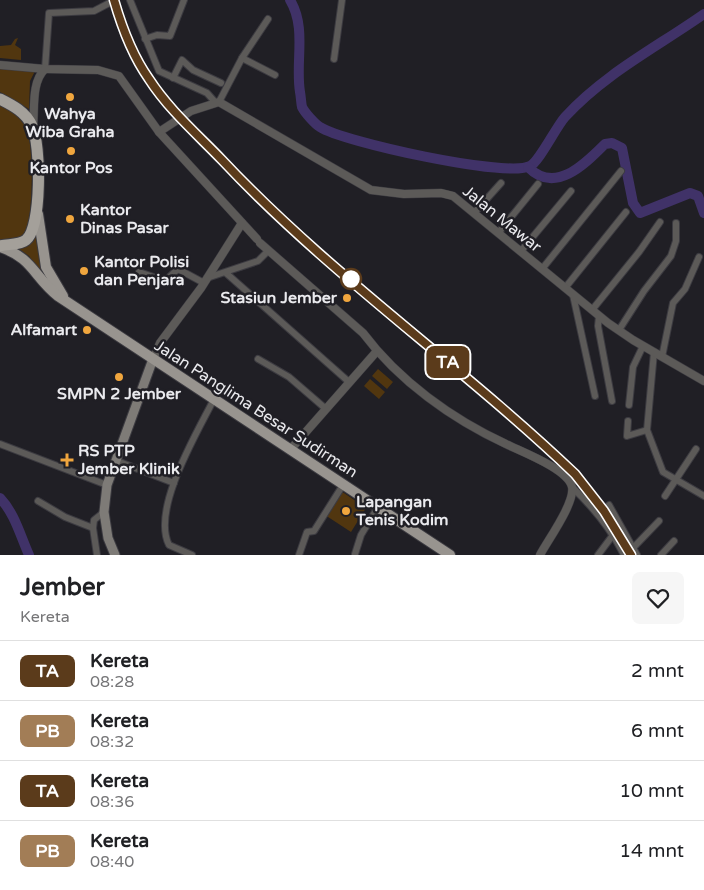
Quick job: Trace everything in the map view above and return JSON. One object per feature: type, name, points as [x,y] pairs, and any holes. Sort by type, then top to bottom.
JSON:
[{"type":"highway","points":[[0,99],[21,112],[33,126],[38,154],[37,203],[32,232],[27,239],[0,246]]},
{"type":"main road","name":"Jalan Panglima Besar Sudirman","points":[[37,203],[40,241],[46,267],[55,286],[71,305]]},
{"type":"main road","name":"Jalan Panglima Besar Sudirman","points":[[0,246],[21,255],[28,261],[44,285],[71,305],[450,555]]},
{"type":"main road","points":[[115,555],[108,538],[104,512],[107,485],[118,461],[153,359]]},
{"type":"street","points":[[33,126],[36,87],[39,77],[45,69],[49,13],[94,11],[115,0]]},
{"type":"street","points":[[130,0],[159,71],[207,93],[217,102]]},
{"type":"street","points":[[145,39],[157,35],[170,36],[184,0]]},
{"type":"street","points":[[334,58],[342,0]]},
{"type":"street","points":[[159,132],[191,111],[217,102],[268,18]]},
{"type":"street","points":[[242,58],[275,75]]},
{"type":"street","points":[[173,78],[182,60],[193,70],[221,83]]},
{"type":"street","points":[[0,65],[114,72],[125,81],[159,132],[268,251],[363,333],[377,351],[434,402],[481,433],[556,469],[592,506],[613,535],[624,555]]},
{"type":"street","name":"Jalan Mawar","points":[[217,102],[370,190],[404,194],[441,193],[453,196],[475,212],[599,316],[643,346],[704,380]]},
{"type":"street","points":[[542,269],[621,171]]},
{"type":"street","points":[[475,212],[502,184]]},
{"type":"street","points":[[499,232],[538,184]]},
{"type":"street","points":[[521,250],[571,191]]},
{"type":"street","points":[[565,288],[626,212]]},
{"type":"street","points":[[592,310],[639,252],[660,222]]},
{"type":"street","points":[[153,359],[160,343],[205,281],[242,223]]},
{"type":"street","points":[[619,330],[644,291],[671,256],[676,241],[676,223]]},
{"type":"street","points":[[139,272],[164,281],[178,269],[205,281],[258,261],[268,251]]},
{"type":"street","points":[[662,357],[672,303],[685,289],[699,257]]},
{"type":"street","points":[[226,273],[349,382]]},
{"type":"street","points":[[573,295],[595,396]]},
{"type":"street","points":[[599,316],[598,326],[612,401]]},
{"type":"street","points":[[629,405],[633,367],[643,346]]},
{"type":"street","points":[[290,450],[377,351]]},
{"type":"street","points":[[654,352],[647,430],[663,472],[675,481],[704,496]]},
{"type":"street","points":[[258,359],[289,377],[326,409]]},
{"type":"street","points":[[192,555],[169,545],[165,536],[164,526],[174,483],[182,460],[214,400]]},
{"type":"street","points":[[628,421],[627,436],[647,430]]},
{"type":"street","points":[[0,444],[107,485]]},
{"type":"street","points":[[665,496],[696,449]]},
{"type":"street","points":[[118,461],[174,483]]},
{"type":"street","points":[[299,555],[308,531],[314,531],[343,485]]},
{"type":"street","points":[[540,555],[564,513],[572,495],[572,487]]},
{"type":"street","points":[[38,501],[65,518],[93,528]]},
{"type":"street","points":[[609,505],[637,555]]},
{"type":"street","points":[[355,554],[361,535],[378,507]]},
{"type":"street","points":[[97,555],[93,528],[94,520],[104,512]]},
{"type":"street","points":[[633,548],[659,521]]},
{"type":"street","points":[[598,555],[613,535]]},
{"type":"street","points":[[661,555],[674,541]]},
{"type":"shaded area","points":[[18,38],[15,45],[21,49],[21,60],[0,58],[0,46],[11,45]]},
{"type":"shaded area","points":[[0,68],[35,71],[30,81],[29,109],[0,92]]},
{"type":"shaded area","points":[[0,105],[15,114],[24,124],[31,150],[31,195],[27,233],[13,240],[0,240]]},
{"type":"shaded area","points":[[37,226],[38,252],[50,287],[29,256],[19,249]]},
{"type":"shaded area","points":[[378,369],[393,382],[387,389],[372,376]]},
{"type":"shaded area","points":[[370,379],[385,392],[379,399],[364,386]]},
{"type":"shaded area","name":"Lapangan Tenis Kodim","points":[[341,491],[366,508],[351,532],[325,515]]},
{"type":"waterway","points":[[290,0],[298,22],[300,45],[299,81],[302,107],[318,126],[359,141],[425,157],[491,167],[515,168],[530,166],[534,163],[565,117],[597,87],[704,14]]},
{"type":"waterway","points":[[528,167],[538,175],[549,178],[559,177],[569,174],[579,167],[605,144],[612,143],[622,148],[633,203],[640,213],[690,193],[698,196],[704,213]]},
{"type":"waterway","points":[[0,498],[13,518],[29,555]]},
{"type":"railway","points":[[114,0],[133,51],[149,79],[174,110],[262,200],[305,240],[486,394],[575,474],[604,511],[631,555]]},
{"type":"train","name":"TA","points":[[114,0],[120,21],[138,61],[159,93],[181,118],[277,216],[536,438],[575,474],[617,529],[631,555]]},
{"type":"place","name":"Wahya Wiba Graha","points":[[70,97]]},
{"type":"place","name":"Kantor Pos","points":[[71,151]]},
{"type":"place","name":"Kantor Dinas Pasar","points":[[70,219]]},
{"type":"place","name":"Kantor Polisi dan Penjara","points":[[84,271]]},
{"type":"place","name":"Stasiun Jember","points":[[347,298]]},
{"type":"place","name":"Alfamart","points":[[87,330]]},
{"type":"place","name":"SMPN 2 Jember","points":[[119,377]]},
{"type":"place","name":"RS PTP Jember Klinik","points":[[67,460]]},
{"type":"place","name":"Lapangan Tenis Kodim","points":[[346,511]]}]
